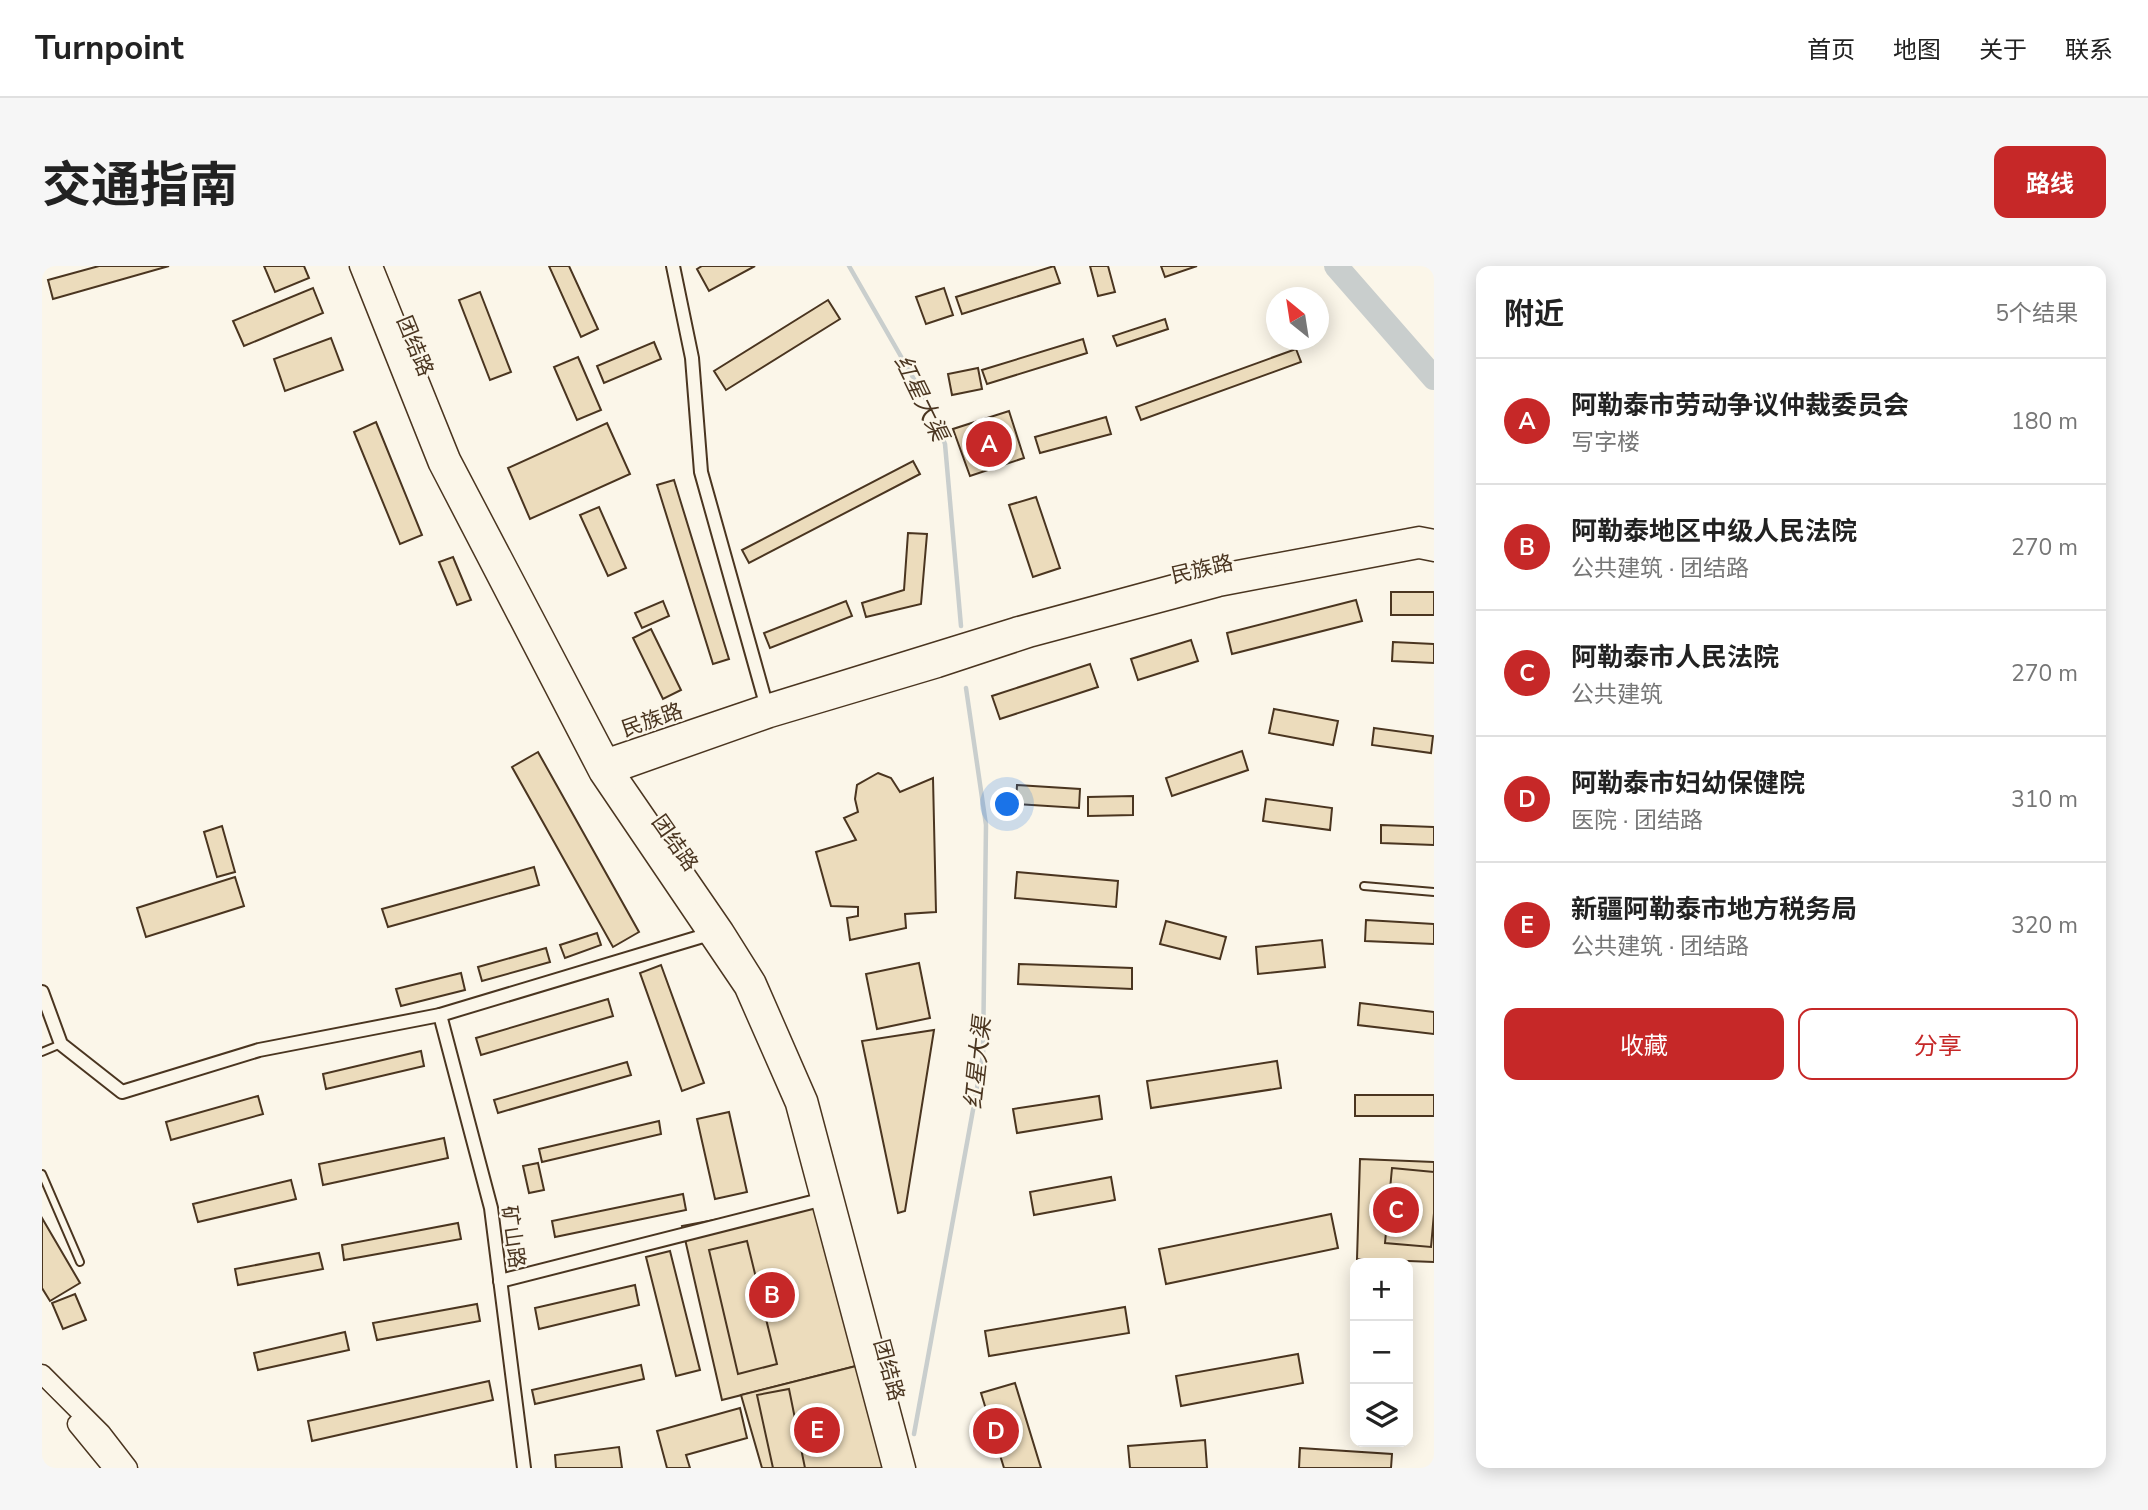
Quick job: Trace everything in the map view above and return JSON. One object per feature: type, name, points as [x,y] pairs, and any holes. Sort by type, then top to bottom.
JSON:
[{"type":"main road","name":"团结路","points":[[359,266],[438,464],[604,768],[717,932],[756,981],[808,1100],[900,1465]]},
{"type":"main road","name":"团结路","points":[[373,266],[451,459],[604,768]]},
{"type":"main road","name":"民族路","points":[[604,768],[768,711],[1200,577],[1419,536],[1434,538]]},
{"type":"main road","name":"民族路","points":[[984,645],[1032,637],[1219,587],[1419,549],[1434,552]]},
{"type":"main road","name":"团结路","points":[[717,932],[795,1104],[820,1199],[900,1465]]},
{"type":"main road","points":[[42,1374],[101,1433],[128,1468]]},
{"type":"main road","points":[[42,1390],[80,1427],[113,1468]]},
{"type":"street","points":[[673,266],[692,358],[701,472],[768,711]]},
{"type":"street","points":[[42,992],[61,1044],[122,1092],[259,1051],[440,1016],[717,932]]},
{"type":"street","name":"矿山路","points":[[440,1016],[491,1208],[524,1468]]},
{"type":"street","points":[[500,1281],[820,1199]]},
{"type":"lane","points":[[1364,886],[1434,892]]},
{"type":"lane","points":[[42,1052],[61,1044]]},
{"type":"lane","points":[[42,1174],[79,1262]]},
{"type":"building","points":[[99,266],[169,266],[53,299],[48,280]]},
{"type":"building","points":[[264,266],[304,266],[309,278],[275,292]]},
{"type":"building","points":[[549,266],[569,266],[598,329],[581,337]]},
{"type":"building","points":[[702,266],[755,266],[709,291],[697,269]]},
{"type":"building","points":[[1054,266],[1060,283],[962,314],[956,297]]},
{"type":"building","points":[[1090,266],[1108,266],[1115,292],[1098,296]]},
{"type":"building","points":[[1161,266],[1197,266],[1165,277]]},
{"type":"building","points":[[313,288],[323,313],[244,346],[233,321]]},
{"type":"building","points":[[944,288],[953,315],[926,324],[916,297]]},
{"type":"building","points":[[480,292],[511,372],[490,380],[459,300]]},
{"type":"building","points":[[828,300],[840,319],[726,390],[714,371]]},
{"type":"building","points":[[1165,319],[1168,329],[1117,346],[1113,336]]},
{"type":"building","points":[[331,338],[343,370],[285,391],[274,359]]},
{"type":"building","points":[[1083,339],[1087,353],[987,384],[982,370]]},
{"type":"building","points":[[654,342],[661,359],[604,383],[597,366]]},
{"type":"building","points":[[1293,350],[1296,350],[1301,362],[1141,420],[1136,407]]},
{"type":"building","points":[[578,357],[601,410],[577,420],[554,367]]},
{"type":"building","points":[[978,368],[982,389],[952,395],[948,374]]},
{"type":"building","points":[[1009,411],[1024,458],[970,476],[953,429]]},
{"type":"building","points":[[1106,417],[1111,434],[1040,453],[1035,437]]},
{"type":"building","points":[[376,422],[422,535],[400,544],[354,432]]},
{"type":"building","points":[[607,423],[630,474],[530,519],[508,468]]},
{"type":"building","points":[[913,461],[920,474],[749,563],[742,550]]},
{"type":"building","points":[[674,480],[729,659],[713,664],[657,485]]},
{"type":"building","points":[[1036,497],[1060,568],[1033,577],[1009,505]]},
{"type":"building","points":[[599,507],[626,568],[608,576],[580,515]]},
{"type":"building","points":[[908,533],[927,534],[921,604],[866,617],[862,603],[904,590]]},
{"type":"building","points":[[453,557],[471,600],[457,605],[439,562]]},
{"type":"building","points":[[1391,592],[1434,592],[1434,615],[1391,615]]},
{"type":"building","points":[[1356,600],[1362,621],[1232,654],[1227,633]]},
{"type":"building","points":[[663,601],[669,616],[642,628],[635,613]]},
{"type":"building","points":[[846,601],[852,616],[770,648],[764,633]]},
{"type":"building","points":[[651,629],[681,690],[663,699],[633,638]]},
{"type":"building","points":[[1191,640],[1198,661],[1138,680],[1131,659]]},
{"type":"building","points":[[1393,642],[1434,644],[1434,663],[1392,661]]},
{"type":"building","points":[[1090,664],[1098,687],[1000,719],[992,696]]},
{"type":"building","points":[[1274,709],[1338,721],[1333,745],[1269,733]]},
{"type":"building","points":[[1374,728],[1433,736],[1431,753],[1372,745]]},
{"type":"building","points":[[1242,751],[1248,770],[1172,796],[1166,778]]},
{"type":"building","points":[[538,752],[639,932],[613,947],[512,767]]},
{"type":"building","points":[[878,773],[891,778],[900,792],[933,778],[936,912],[905,914],[906,928],[850,940],[847,918],[858,916],[858,907],[831,906],[816,852],[856,840],[844,818],[858,812],[855,799],[857,785]]},
{"type":"building","points":[[1017,785],[1080,789],[1079,808],[1016,804]]},
{"type":"building","points":[[1133,796],[1133,815],[1088,816],[1088,797]]},
{"type":"building","points":[[1266,799],[1332,808],[1330,830],[1263,821]]},
{"type":"building","points":[[1381,825],[1434,827],[1434,845],[1381,843]]},
{"type":"building","points":[[222,826],[235,872],[217,877],[204,832]]},
{"type":"building","points":[[534,867],[539,885],[388,927],[382,909]]},
{"type":"building","points":[[1017,872],[1118,881],[1116,907],[1015,898]]},
{"type":"building","points":[[235,877],[244,906],[146,937],[137,908]]},
{"type":"building","points":[[1366,920],[1434,924],[1434,944],[1365,941]]},
{"type":"building","points":[[1166,921],[1226,937],[1220,959],[1160,944]]},
{"type":"building","points":[[597,933],[601,945],[565,958],[560,945]]},
{"type":"building","points":[[1322,940],[1325,967],[1258,974],[1256,947]]},
{"type":"building","points":[[546,948],[550,962],[482,981],[478,967]]},
{"type":"building","points":[[919,963],[930,1018],[877,1029],[866,974]]},
{"type":"building","points":[[1019,964],[1132,968],[1132,989],[1018,984]]},
{"type":"building","points":[[661,965],[704,1083],[682,1091],[640,973]]},
{"type":"building","points":[[461,973],[465,990],[401,1006],[396,989]]},
{"type":"building","points":[[608,999],[613,1016],[481,1055],[476,1038]]},
{"type":"building","points":[[1360,1003],[1434,1012],[1434,1034],[1358,1025]]},
{"type":"building","points":[[934,1030],[905,1211],[898,1213],[862,1041]]},
{"type":"building","points":[[421,1051],[424,1066],[326,1089],[323,1074]]},
{"type":"building","points":[[1277,1061],[1281,1088],[1151,1108],[1147,1081]]},
{"type":"building","points":[[627,1062],[631,1075],[498,1113],[494,1100]]},
{"type":"building","points":[[1355,1095],[1434,1095],[1434,1116],[1355,1116]]},
{"type":"building","points":[[258,1096],[263,1114],[171,1140],[166,1122]]},
{"type":"building","points":[[1099,1096],[1102,1119],[1017,1133],[1013,1109]]},
{"type":"building","points":[[729,1112],[747,1192],[715,1199],[697,1119]]},
{"type":"building","points":[[659,1121],[661,1134],[542,1162],[539,1149]]},
{"type":"building","points":[[444,1138],[448,1158],[323,1185],[319,1164]]},
{"type":"building","points":[[1360,1159],[1434,1162],[1434,1262],[1413,1261],[1413,1258],[1357,1258]]},
{"type":"building","points":[[538,1163],[544,1190],[529,1193],[523,1166]]},
{"type":"building","points":[[1392,1168],[1434,1172],[1431,1247],[1385,1243]]},
{"type":"building","points":[[1111,1177],[1115,1200],[1034,1215],[1030,1192]]},
{"type":"building","points":[[291,1180],[296,1199],[198,1222],[193,1204]]},
{"type":"building","points":[[683,1194],[686,1210],[555,1237],[552,1221]]},
{"type":"building","points":[[820,1200],[864,1364],[722,1400],[682,1226]]},
{"type":"building","points":[[1331,1214],[1338,1248],[1166,1284],[1159,1249]]},
{"type":"building","points":[[42,1218],[80,1283],[50,1301],[42,1288]]},
{"type":"building","points":[[458,1223],[461,1239],[344,1260],[342,1245]]},
{"type":"building","points":[[747,1241],[777,1364],[738,1374],[709,1250]]},
{"type":"building","points":[[670,1251],[700,1370],[676,1376],[646,1257]]},
{"type":"building","points":[[319,1253],[323,1269],[238,1285],[235,1269]]},
{"type":"building","points":[[635,1285],[639,1305],[539,1329],[535,1308]]},
{"type":"building","points":[[75,1294],[86,1320],[63,1329],[52,1303]]},
{"type":"building","points":[[477,1304],[480,1321],[377,1340],[373,1323]]},
{"type":"building","points":[[1125,1307],[1129,1333],[989,1356],[985,1331]]},
{"type":"building","points":[[345,1332],[349,1350],[258,1370],[254,1353]]},
{"type":"building","points":[[1298,1354],[1303,1383],[1181,1406],[1176,1376]]},
{"type":"building","points":[[864,1364],[891,1466],[762,1468],[741,1395]]},
{"type":"building","points":[[641,1365],[644,1379],[535,1404],[532,1390]]},
{"type":"building","points":[[489,1381],[493,1400],[312,1441],[308,1421]]},
{"type":"building","points":[[1015,1383],[1041,1468],[1004,1468],[981,1393]]},
{"type":"building","points":[[789,1389],[805,1468],[773,1468],[757,1395]]},
{"type":"building","points":[[740,1408],[747,1438],[686,1455],[690,1468],[667,1468],[657,1431]]},
{"type":"building","points":[[1205,1440],[1207,1468],[1130,1468],[1128,1446]]},
{"type":"building","points":[[619,1447],[622,1468],[556,1468],[555,1455]]},
{"type":"building","points":[[1300,1448],[1392,1454],[1391,1468],[1299,1468]]},
{"type":"waterway","name":"红星大渠","points":[[849,266],[930,407],[945,444],[961,626]]},
{"type":"waterway","points":[[1336,266],[1434,378]]},
{"type":"waterway","name":"红星大渠","points":[[914,1434],[983,1055],[986,825],[966,688]]},
{"type":"place","name":"阿勒泰市劳动争议仲裁委员会","points":[[989,444]]},
{"type":"place","name":"阿勒泰市人民法院","points":[[1396,1210]]},
{"type":"place","name":"阿勒泰地区中级人民法院","points":[[772,1295]]},
{"type":"place","name":"新疆阿勒泰市地方税务局","points":[[817,1430]]},
{"type":"place","name":"阿勒泰市妇幼保健院","points":[[996,1431]]}]
